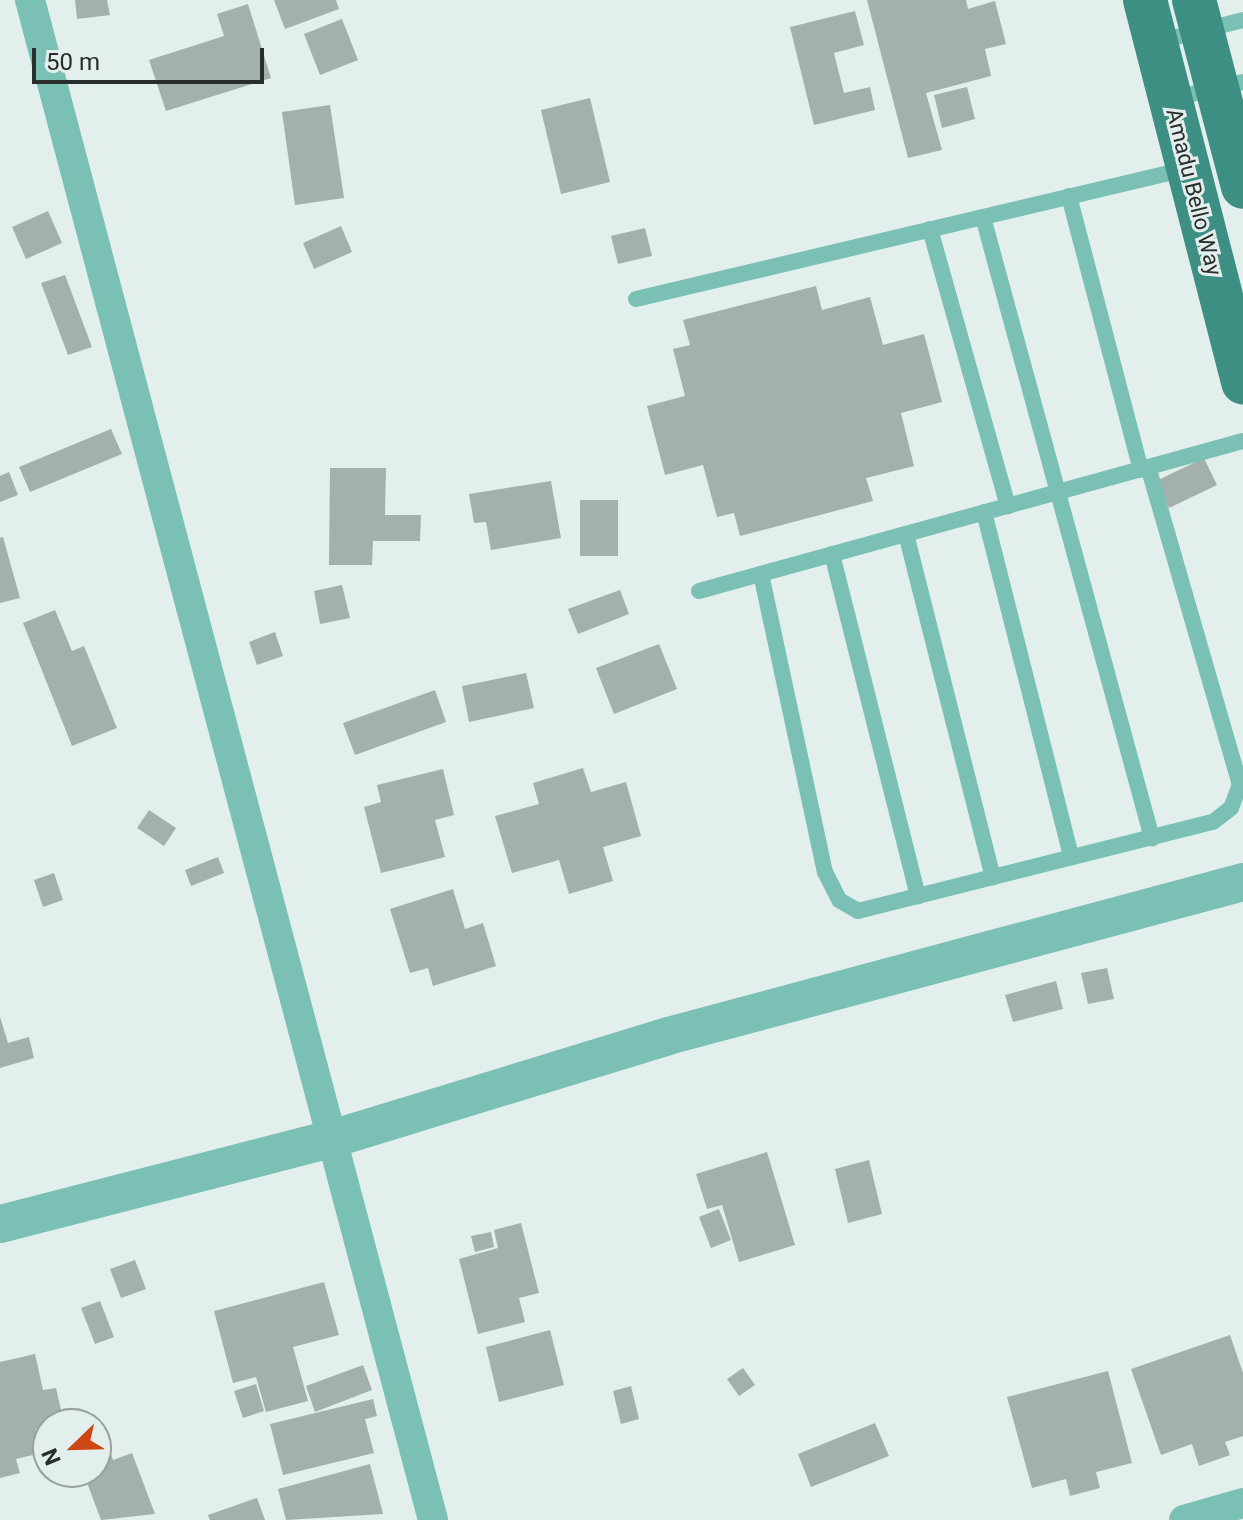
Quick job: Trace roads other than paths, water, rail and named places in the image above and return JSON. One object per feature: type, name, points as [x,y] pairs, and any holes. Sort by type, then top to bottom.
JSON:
[{"type":"main road","name":"Amadu Bello Way","points":[[1145,0],[1243,383]]},
{"type":"main road","points":[[1198,15],[1230,85],[1243,187]]},
{"type":"street","points":[[30,0],[335,1138],[433,1520]]},
{"type":"street","points":[[0,1224],[335,1138],[668,1036],[1243,882]]},
{"type":"street","points":[[1184,1520],[1243,1503]]},
{"type":"lane","points":[[1156,42],[1198,15],[1243,20]]},
{"type":"lane","points":[[1170,99],[1230,85]]},
{"type":"lane","points":[[636,299],[1187,168]]},
{"type":"lane","points":[[761,574],[825,872],[839,900],[858,911],[1213,822],[1231,808],[1240,785],[1145,468],[1069,196]]},
{"type":"lane","points":[[983,217],[1063,491],[1152,838]]},
{"type":"lane","points":[[930,229],[1008,506]]},
{"type":"lane","points":[[699,591],[1243,441]]},
{"type":"lane","points":[[984,512],[1071,857]]},
{"type":"lane","points":[[906,534],[993,877]]},
{"type":"lane","points":[[832,554],[918,896]]}]
